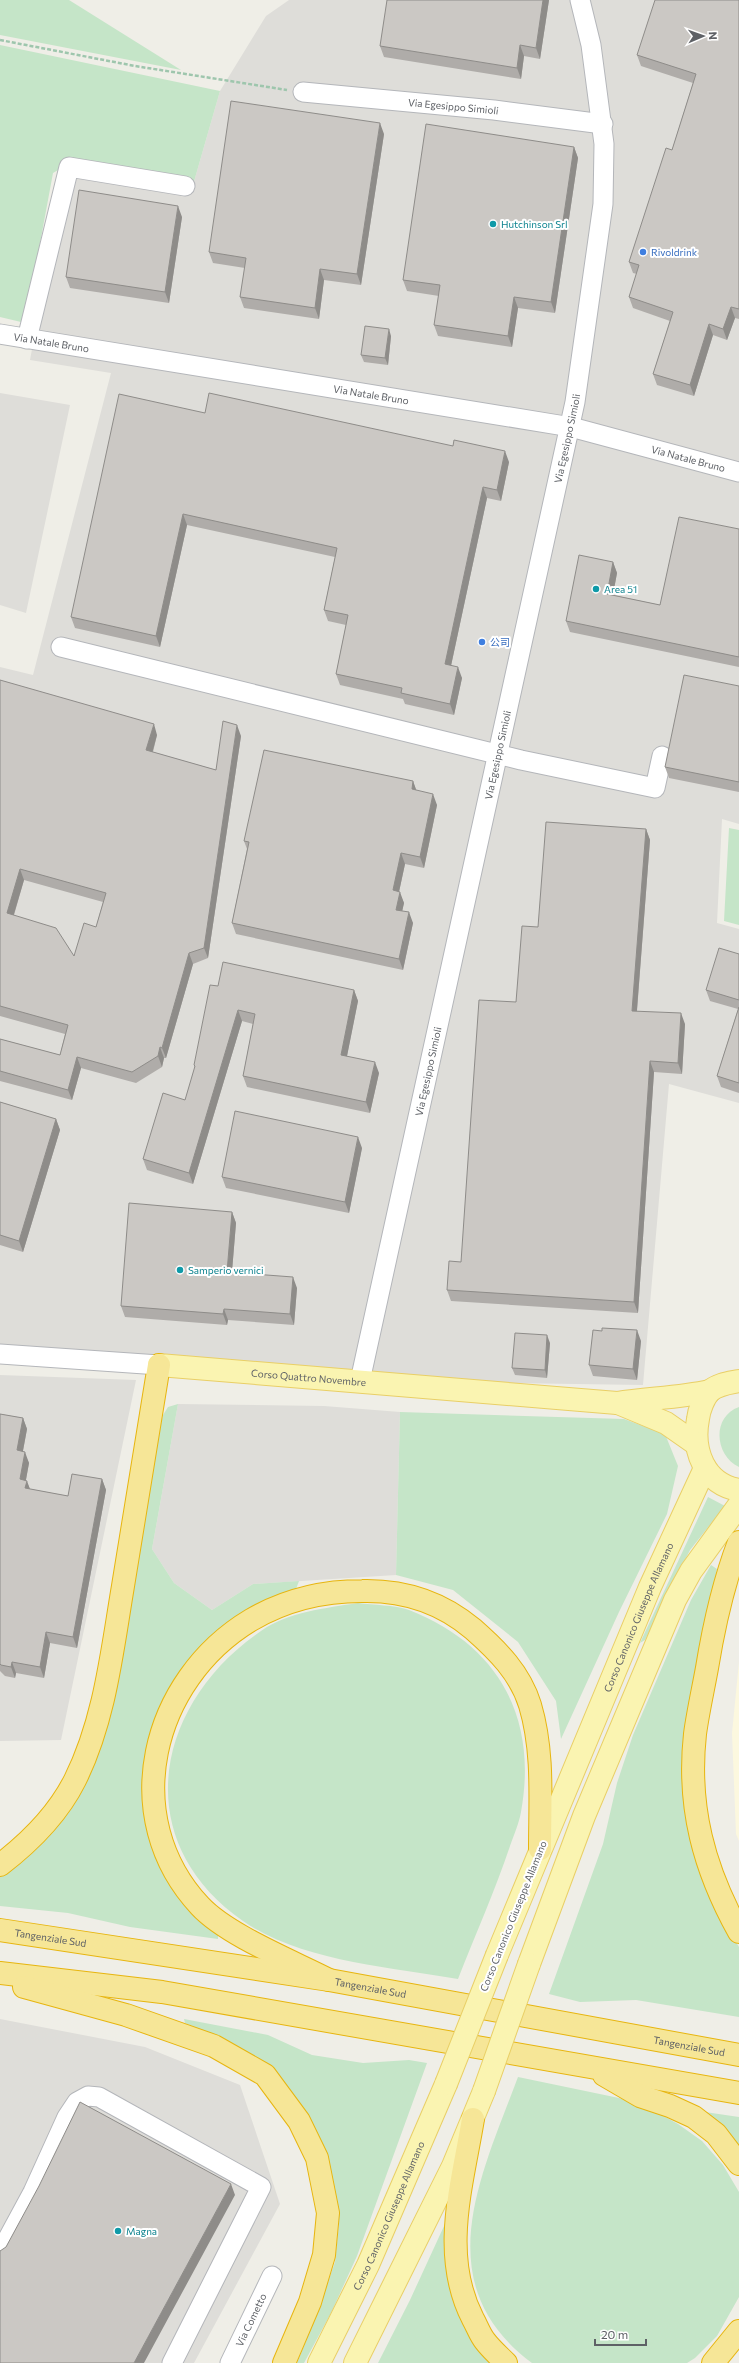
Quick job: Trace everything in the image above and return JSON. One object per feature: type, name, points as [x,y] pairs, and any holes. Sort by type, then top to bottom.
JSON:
[{"type":"highway","points":[[0,1865],[23,1848],[54,1812],[74,1781],[87,1754],[105,1686],[158,1366]]},
{"type":"highway","points":[[739,1542],[727,1573],[717,1611],[695,1734],[694,1772],[696,1812],[711,1876],[739,1932]]},
{"type":"highway","points":[[329,1980],[220,1923],[200,1906],[180,1880],[164,1851],[155,1823],[152,1791],[155,1758],[168,1714],[177,1696],[200,1665],[223,1640],[250,1620],[279,1606],[311,1596],[343,1591],[381,1591],[408,1595],[437,1605],[467,1624],[497,1650],[516,1674],[529,1703],[538,1737],[540,1764],[540,1849]]},
{"type":"highway","name":"Tangenziale Sud","points":[[0,1930],[329,1980],[739,2055]]},
{"type":"highway","points":[[0,1973],[162,1992],[739,2093]]},
{"type":"highway","points":[[0,1980],[126,2015],[214,2046],[264,2075],[295,2115],[317,2158],[328,2213],[324,2255],[314,2288],[284,2363]]},
{"type":"highway","points":[[591,2067],[640,2096],[670,2106],[694,2117],[716,2134],[739,2164]]},
{"type":"highway","points":[[473,2119],[456,2223],[454,2247],[458,2281],[469,2311],[484,2340],[506,2363]]},
{"type":"highway","points":[[713,2363],[739,2331]]},
{"type":"main road","name":"Corso Quattro Novembre","points":[[158,1366],[360,1381],[617,1403],[648,1398],[681,1398],[710,1391],[725,1383],[739,1381]]},
{"type":"main road","points":[[710,1391],[700,1410],[696,1444],[699,1458],[705,1468],[719,1482],[739,1490]]},
{"type":"main road","name":"Corso Quattro Novembre","points":[[617,1403],[666,1422],[696,1444]]},
{"type":"main road","name":"Corso Canonico Giuseppe Allamano","points":[[319,2363],[368,2265],[446,2084],[540,1849],[650,1587],[705,1468]]},
{"type":"main road","points":[[354,2363],[452,2166],[473,2119],[584,1816],[675,1600],[691,1572],[739,1505]]},
{"type":"street","name":"Via Egesippo Simioli","points":[[360,1381],[571,427],[603,204],[603,124],[591,45],[580,0]]},
{"type":"street","name":"Via Egesippo Simioli","points":[[303,92],[494,110],[603,124]]},
{"type":"street","points":[[27,339],[70,167],[185,186]]},
{"type":"street","name":"Via Natale Bruno","points":[[0,334],[571,427],[739,472]]},
{"type":"street","points":[[61,647],[499,754],[655,788],[662,756]]},
{"type":"street","name":"Corso Quattro Novembre","points":[[0,1354],[158,1366]]},
{"type":"street","points":[[0,2253],[33,2192],[67,2117],[77,2102],[88,2096],[99,2097],[261,2187],[172,2363]]},
{"type":"street","name":"Via Cometto","points":[[230,2363],[272,2276]]},
{"type":"path","points":[[0,40],[135,66],[303,92]]},
{"type":"shaded area","points":[[289,0],[739,0],[739,824],[722,819],[717,923],[739,929],[739,1103],[669,1084],[643,1385],[360,1381],[0,1362],[0,667],[33,675],[111,373],[30,360],[65,172],[191,192],[220,91],[266,16]]},
{"type":"shaded area","points":[[0,393],[70,405],[26,613],[0,605]]},
{"type":"shaded area","points":[[0,1375],[136,1380],[61,1740],[0,1741]]},
{"type":"shaded area","points":[[178,1404],[324,1406],[400,1412],[396,1575],[253,1584],[212,1610],[174,1583],[152,1549]]},
{"type":"shaded area","points":[[739,1662],[739,1841],[736,1834],[732,1733]]},
{"type":"shaded area","points":[[0,2019],[145,2047],[240,2085],[280,2204],[194,2363],[0,2363]]},
{"type":"green space","points":[[0,0],[69,0],[181,70],[0,35]]},
{"type":"green space","points":[[0,45],[220,91],[191,192],[65,166],[53,173],[31,292],[21,322],[0,317]]},
{"type":"green space","points":[[729,828],[739,830],[739,925],[724,921]]},
{"type":"green space","points":[[178,1404],[152,1549],[174,1583],[212,1610],[253,1584],[299,1581],[296,1589],[252,1607],[202,1647],[155,1726],[144,1772],[143,1811],[151,1845],[172,1885],[218,1934],[218,1939],[130,1927],[68,1913],[0,1906],[0,1876],[32,1852],[81,1791],[96,1759],[105,1728],[159,1432],[163,1415],[168,1407]]},
{"type":"green space","points":[[739,1407],[739,1467],[731,1462],[721,1446],[720,1427],[730,1412]]},
{"type":"green space","points":[[400,1412],[624,1419],[665,1434],[678,1466],[667,1514],[619,1612],[561,1739],[556,1701],[518,1642],[453,1590],[396,1575]]},
{"type":"green space","points":[[708,1497],[725,1506],[690,1550],[645,1640],[640,1643]]},
{"type":"green space","points":[[711,1565],[717,1569],[685,1750],[720,1916],[739,1947],[739,2017],[636,2000],[580,2002],[549,1994],[603,1844],[617,1783],[633,1735],[691,1600]]},
{"type":"green space","points":[[358,1603],[390,1606],[409,1610],[440,1625],[467,1643],[488,1665],[505,1689],[517,1716],[523,1746],[525,1778],[521,1812],[498,1880],[458,1979],[375,1966],[318,1954],[291,1945],[266,1934],[243,1921],[206,1889],[182,1852],[170,1813],[169,1773],[178,1734],[197,1696],[225,1661],[261,1631],[283,1619],[308,1612]]},
{"type":"green space","points":[[184,2019],[268,2035],[312,2055],[363,2063],[409,2060],[427,2063],[357,2256],[331,2313],[304,2363],[297,2363],[316,2317],[335,2262],[339,2224],[333,2182],[318,2137],[225,2041],[185,2023]]},
{"type":"green space","points":[[518,2077],[619,2098],[651,2109],[678,2124],[702,2141],[723,2165],[739,2192],[739,2297],[717,2336],[695,2358],[687,2363],[532,2363],[499,2332],[480,2299],[471,2264],[471,2228],[478,2190],[490,2152]]},
{"type":"green space","points":[[705,2112],[739,2117],[739,2148]]},
{"type":"green space","points":[[450,2213],[447,2259],[496,2363],[378,2363],[410,2300]]},
{"type":"building","points":[[387,0],[543,0],[536,48],[520,45],[517,68],[380,46]]},
{"type":"building","points":[[655,0],[739,0],[739,309],[731,307],[723,329],[709,324],[690,385],[653,374],[673,312],[629,297],[639,265],[629,262],[666,148],[672,150],[696,74],[637,55]]},
{"type":"building","points":[[231,101],[380,123],[357,274],[320,269],[315,308],[240,297],[246,258],[209,252]]},
{"type":"building","name":"Hutchinson Srl","points":[[426,124],[574,147],[551,302],[514,297],[508,336],[434,325],[440,285],[403,280]]},
{"type":"building","points":[[79,190],[178,206],[165,292],[66,277]]},
{"type":"building","points":[[365,326],[389,329],[385,358],[361,355]]},
{"type":"building","points":[[209,393],[453,446],[454,440],[505,451],[497,490],[483,487],[445,664],[458,667],[450,704],[401,693],[402,688],[336,674],[348,615],[324,610],[337,548],[183,514],[156,636],[71,617],[119,394],[205,413]]},
{"type":"building","points":[[679,517],[739,529],[739,657],[566,621],[579,555],[613,562],[607,594],[660,605]]},
{"type":"building","points":[[684,675],[739,686],[739,782],[665,767]]},
{"type":"building","points":[[0,680],[154,724],[146,750],[216,770],[223,721],[237,725],[204,948],[189,953],[162,1048],[160,1047],[158,1056],[132,1072],[77,1057],[68,1090],[0,1071],[0,1039],[60,1055],[68,1025],[0,1006]],"holes":[[[20,869],[106,893],[96,927],[84,923],[74,956],[56,928],[7,913]]]},
{"type":"building","points":[[264,750],[413,781],[412,789],[433,794],[420,857],[401,853],[393,890],[400,892],[396,910],[409,912],[399,959],[232,923],[249,842],[244,841]]},
{"type":"building","points":[[546,822],[646,829],[632,1011],[681,1013],[678,1063],[650,1061],[634,1302],[447,1290],[449,1261],[461,1262],[479,1000],[516,1002],[522,926],[538,927]]},
{"type":"building","points":[[719,948],[739,954],[739,1000],[706,990]]},
{"type":"building","points":[[223,962],[354,990],[341,1055],[375,1062],[366,1102],[243,1076],[255,1014],[238,1010],[189,1173],[143,1159],[163,1093],[185,1100],[195,1066],[210,985],[218,986]]},
{"type":"building","points":[[739,1007],[739,1083],[717,1076]]},
{"type":"building","points":[[0,1102],[56,1119],[19,1241],[0,1235]]},
{"type":"building","points":[[235,1111],[358,1137],[345,1202],[222,1177]]},
{"type":"building","name":"Samperio vernici","points":[[129,1203],[232,1212],[227,1272],[293,1277],[290,1314],[224,1309],[223,1314],[121,1306]]},
{"type":"building","points":[[602,1328],[637,1330],[633,1369],[589,1365],[593,1330],[602,1331]]},
{"type":"building","points":[[515,1333],[547,1335],[545,1370],[512,1368]]},
{"type":"building","points":[[0,1414],[23,1418],[17,1450],[25,1452],[20,1479],[27,1481],[25,1488],[68,1496],[72,1474],[102,1479],[73,1637],[46,1632],[40,1667],[12,1662],[11,1667],[0,1664]]},
{"type":"building","name":"Magna","points":[[80,2102],[231,2184],[134,2363],[0,2363],[0,2251],[6,2247],[39,2186]]},
{"type":"place","name":"Hutchinson Srl","points":[[493,224]]},
{"type":"place","name":"Rivoldrink","points":[[643,252]]},
{"type":"place","name":"Area 51","points":[[596,589]]},
{"type":"place","name":"公司","points":[[482,642]]},
{"type":"place","name":"Samperio vernici","points":[[180,1270]]},
{"type":"place","name":"Magna","points":[[118,2231]]}]
